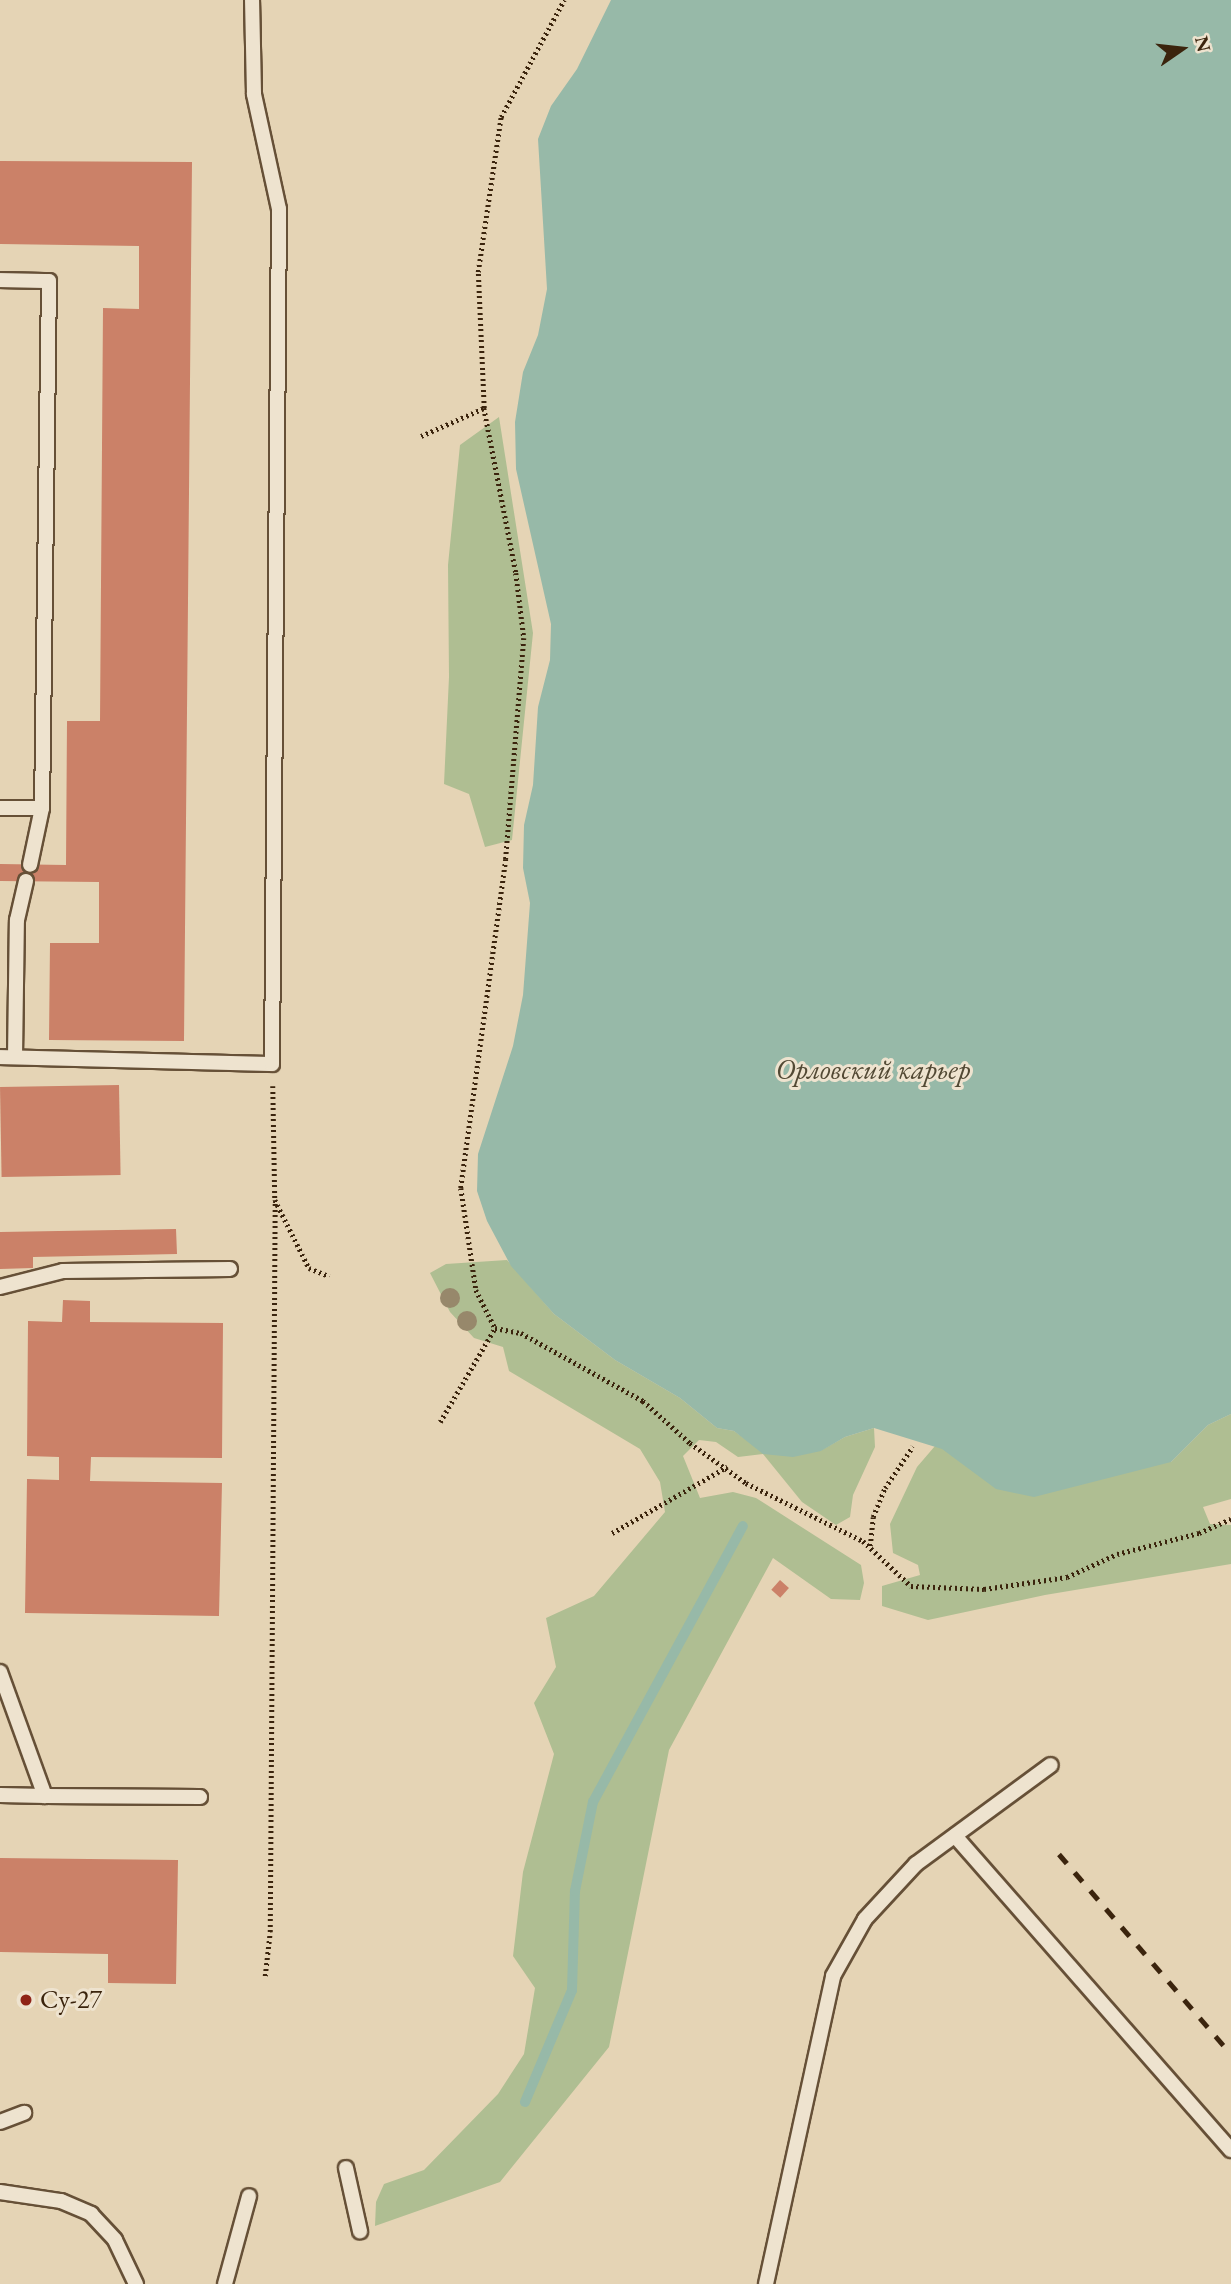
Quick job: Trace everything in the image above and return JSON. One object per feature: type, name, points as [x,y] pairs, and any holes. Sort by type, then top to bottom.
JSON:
[{"type":"lane","points":[[0,1057],[272,1065],[279,209],[254,93],[252,0]]},
{"type":"lane","points":[[0,281],[49,281],[42,808],[30,864]]},
{"type":"lane","points":[[0,807],[42,808]]},
{"type":"lane","points":[[15,1057],[17,920],[26,881]]},
{"type":"lane","points":[[0,1287],[63,1271],[230,1269]]},
{"type":"lane","points":[[0,1672],[45,1796]]},
{"type":"lane","points":[[765,2284],[833,1976],[865,1919],[916,1864],[1051,1765]]},
{"type":"lane","points":[[0,1795],[200,1797]]},
{"type":"lane","points":[[955,1836],[1231,2150]]},
{"type":"lane","points":[[0,2122],[24,2113]]},
{"type":"lane","points":[[346,2168],[360,2231]]},
{"type":"lane","points":[[0,2192],[61,2201],[91,2214],[116,2240],[136,2284]]},
{"type":"lane","points":[[225,2284],[249,2196]]},
{"type":"path","points":[[495,1328],[476,1290],[467,1255],[461,1188],[506,859],[524,638],[516,573],[484,408],[478,272],[500,117],[564,0]]},
{"type":"path","points":[[421,436],[484,408]]},
{"type":"path","points":[[265,1976],[271,1918],[275,1200],[272,1065]]},
{"type":"path","points":[[275,1200],[309,1268],[329,1276]]},
{"type":"path","points":[[440,1422],[495,1328]]},
{"type":"path","points":[[495,1328],[521,1333],[643,1401],[690,1443],[746,1483],[870,1547],[911,1586],[984,1589],[1067,1577],[1117,1554],[1199,1533],[1231,1519]]},
{"type":"path","points":[[870,1547],[873,1517],[885,1488],[913,1446]]},
{"type":"path","points":[[612,1533],[727,1467]]},
{"type":"shaded area","points":[[499,417],[533,633],[512,840],[485,847],[469,794],[444,784],[449,677],[448,565],[460,445]]},
{"type":"shaded area","points":[[507,1260],[554,1314],[615,1360],[680,1398],[717,1428],[734,1431],[748,1441],[820,1451],[845,1437],[874,1428],[875,1447],[853,1495],[850,1517],[836,1525],[802,1502],[763,1454],[738,1457],[716,1442],[699,1440],[683,1456],[700,1498],[733,1492],[756,1498],[861,1565],[864,1583],[860,1600],[831,1599],[773,1558],[669,1750],[609,2047],[500,2182],[375,2226],[376,2202],[384,2184],[424,2170],[498,2094],[524,2054],[535,1988],[513,1956],[523,1872],[554,1754],[534,1703],[556,1667],[546,1618],[594,1596],[665,1512],[660,1482],[640,1449],[509,1371],[503,1347],[474,1338],[450,1312],[430,1273],[446,1264]]},
{"type":"shaded area","points":[[1231,1414],[1231,1499],[1203,1507],[1210,1524],[1231,1525],[1231,1564],[1045,1595],[928,1620],[882,1606],[882,1586],[920,1575],[918,1565],[893,1553],[890,1524],[917,1467],[935,1446],[1171,1462],[1208,1425]]},
{"type":"water","name":"Орловский карьер","points":[[611,0],[1231,0],[1231,1414],[1208,1425],[1171,1462],[1034,1497],[996,1489],[942,1449],[874,1428],[845,1437],[821,1451],[793,1457],[763,1454],[734,1431],[717,1428],[680,1398],[615,1360],[554,1314],[511,1266],[487,1221],[477,1191],[478,1154],[513,1046],[523,995],[530,903],[523,868],[524,825],[533,785],[538,707],[550,660],[551,624],[516,469],[515,422],[523,372],[538,335],[547,289],[538,139],[551,106],[577,69]]},
{"type":"building","points":[[0,161],[192,162],[184,1041],[49,1040],[50,943],[99,943],[99,882],[0,881],[0,864],[66,865],[67,721],[100,721],[103,308],[139,309],[139,246],[0,244]]},
{"type":"building","points":[[119,1085],[121,1175],[2,1177],[0,1087]]},
{"type":"building","points":[[176,1229],[177,1254],[33,1257],[33,1268],[0,1269],[0,1232]]},
{"type":"building","points":[[63,1300],[90,1301],[90,1322],[223,1323],[222,1458],[91,1457],[90,1481],[222,1483],[219,1616],[25,1613],[27,1479],[59,1480],[59,1457],[27,1456],[28,1321],[62,1322]]},
{"type":"building","points":[[780,1580],[789,1588],[780,1598],[771,1590]]},
{"type":"building","points":[[0,1858],[178,1860],[176,1984],[108,1983],[108,1954],[0,1952]]},
{"type":"waterway","points":[[525,2102],[572,1990],[575,1891],[593,1802],[743,1526]]},
{"type":"railway","points":[[1059,1854],[1231,2054]]},
{"type":"place","name":"Су-27","points":[[26,2000]]}]
